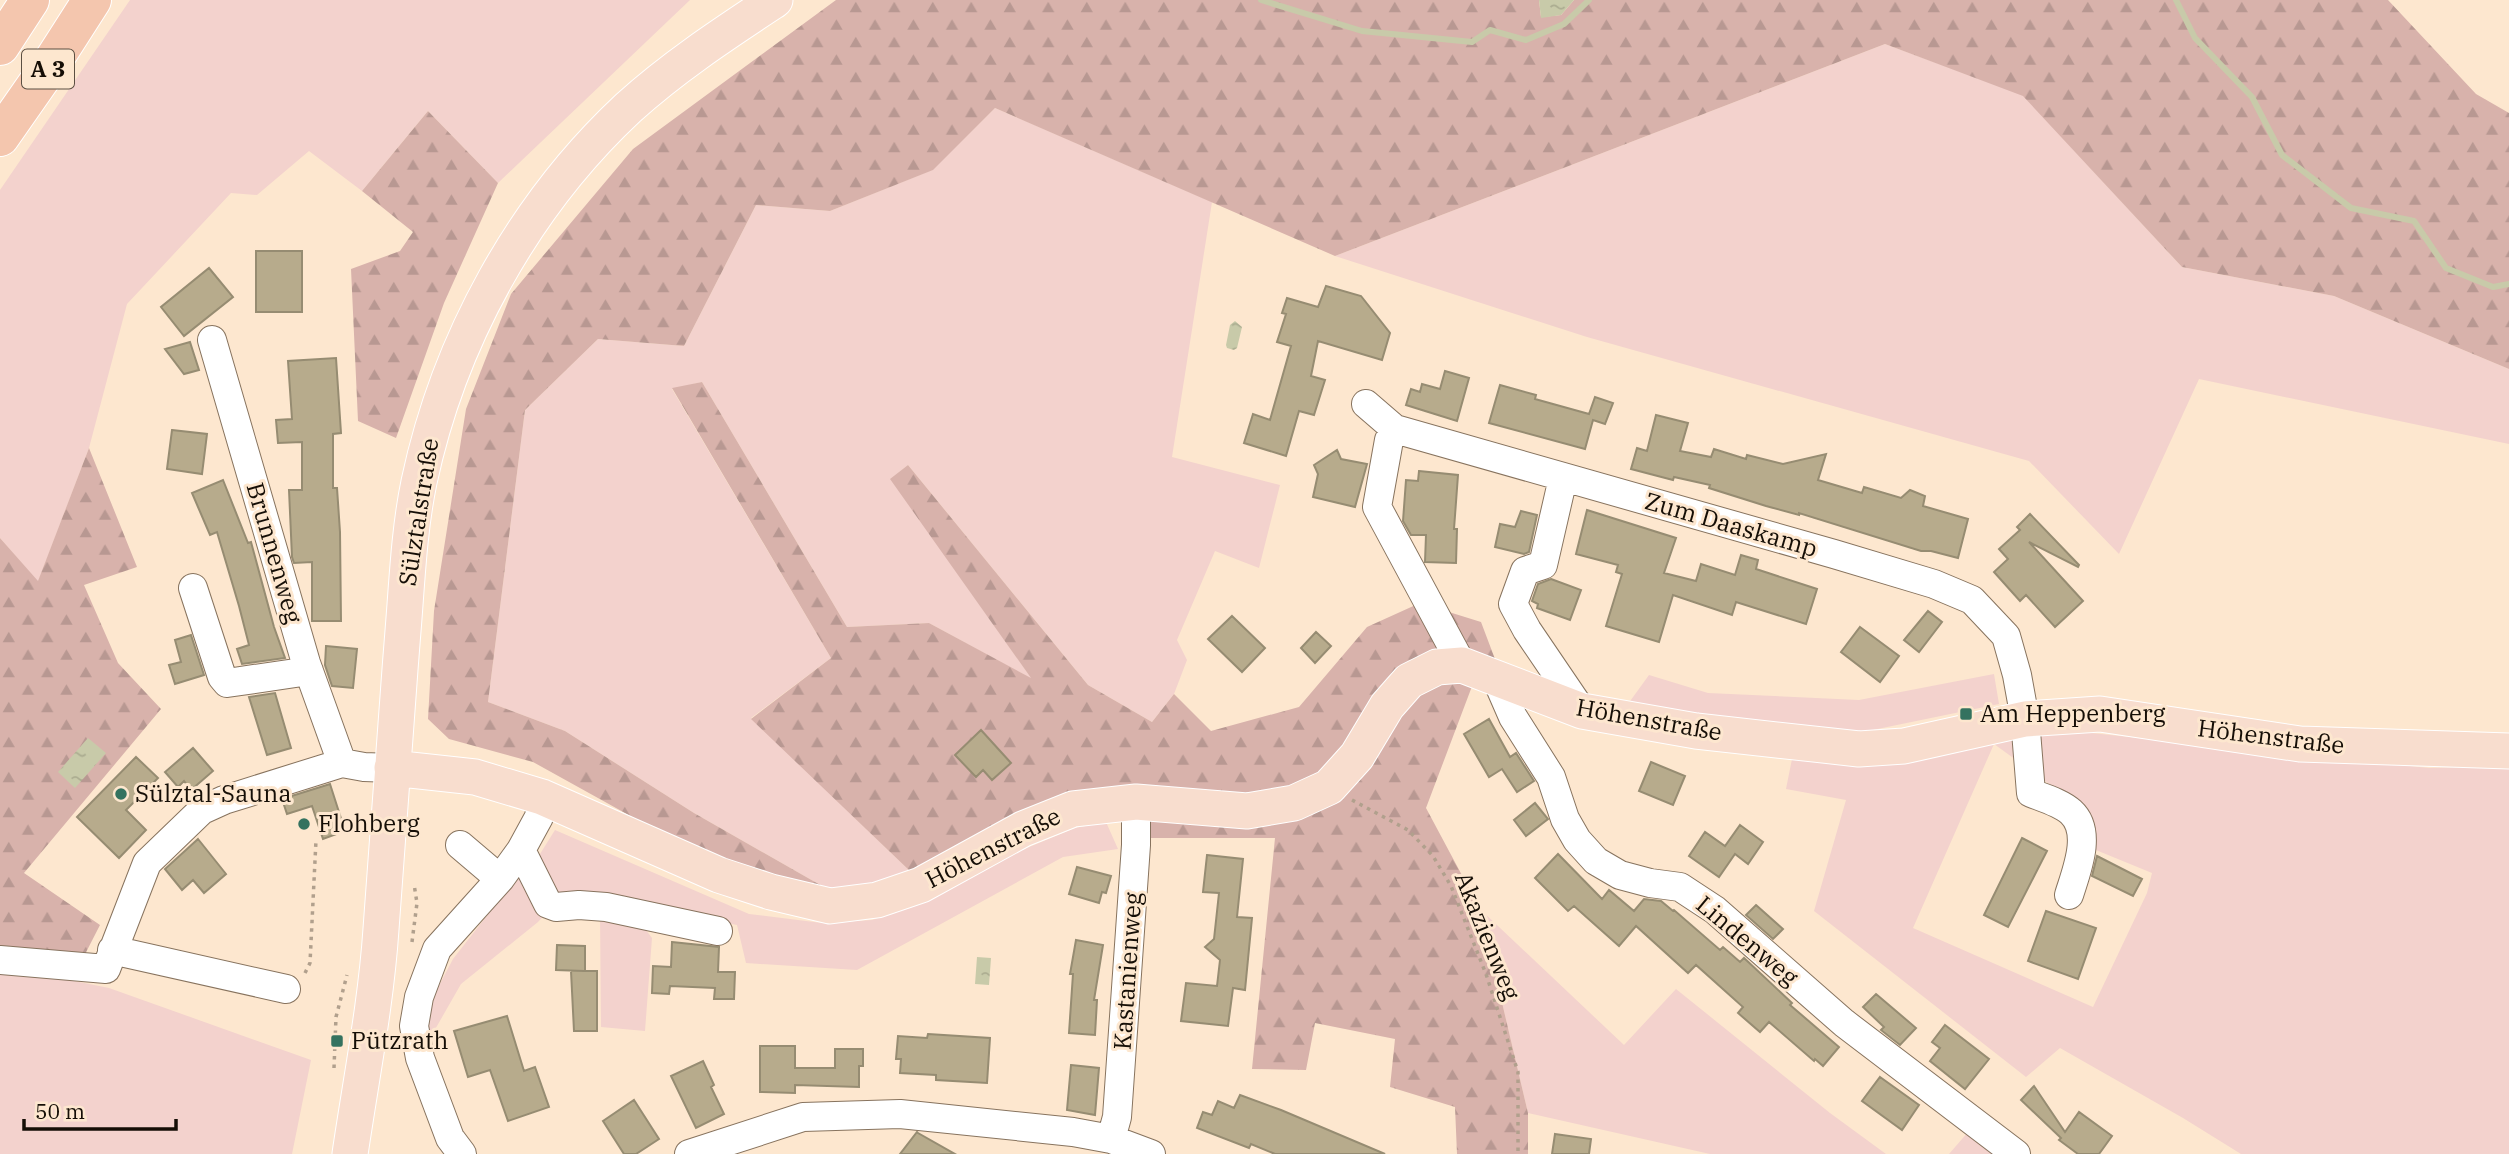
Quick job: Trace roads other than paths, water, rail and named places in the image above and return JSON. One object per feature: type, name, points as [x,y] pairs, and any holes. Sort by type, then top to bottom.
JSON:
[{"type":"highway","name":"A 3","points":[[0,46],[30,0]]},
{"type":"highway","name":"A 3","points":[[0,137],[92,0]]},
{"type":"main road","name":"Sülztalstraße","points":[[350,1154],[381,933],[410,545],[418,485],[444,391],[481,304],[509,255],[597,139],[662,79],[775,0]]},
{"type":"main road","name":"Höhenstraße","points":[[392,768],[475,777],[542,797],[719,875],[771,892],[830,906],[877,900],[921,885],[1023,829],[1073,809],[1136,802],[1247,811],[1294,803],[1329,787],[1357,756],[1387,706],[1409,681],[1437,667],[1462,665],[1582,711],[1696,731],[1859,749],[1904,746],[2025,719],[2100,714],[2300,744],[2509,751]]},
{"type":"street","name":"Brunnenweg","points":[[212,340],[230,369],[309,671],[342,763]]},
{"type":"street","name":"Zum Daaskamp","points":[[1366,404],[1395,429],[1834,554],[1934,584],[1972,600],[2007,636],[2025,719],[2031,793],[2066,808],[2077,820],[2083,848],[2069,895]]},
{"type":"street","points":[[1395,429],[1389,440],[1377,507],[1462,665]]},
{"type":"street","points":[[1563,478],[1544,565],[1525,571],[1513,604],[1527,630],[1582,711]]},
{"type":"street","points":[[193,588],[222,677],[227,683],[309,671]]},
{"type":"street","name":"Lindenweg","points":[[1496,678],[1513,717],[1551,778],[1565,820],[1577,841],[1596,861],[1620,875],[1680,887],[1715,909],[1844,1023],[2016,1154]]},
{"type":"street","points":[[0,960],[106,969],[148,863],[202,810],[237,796],[342,763],[363,768],[392,768]]},
{"type":"street","points":[[462,1154],[450,1138],[420,1058],[414,1026],[419,998],[437,950],[500,879],[521,850],[539,817],[542,797]]},
{"type":"street","name":"Kastanienweg","points":[[1111,1139],[1117,1117],[1136,845],[1136,802]]},
{"type":"street","points":[[460,845],[500,879]]},
{"type":"street","points":[[521,850],[548,904],[556,907],[606,907],[718,931]]},
{"type":"street","points":[[112,950],[286,989]]},
{"type":"street","points":[[689,1154],[803,1117],[900,1114],[1073,1132],[1111,1139],[1151,1154]]},
{"type":"water","points":[[1539,0],[1574,0],[1561,15],[1541,18]]},
{"type":"water","points":[[1235,321],[1242,327],[1237,348],[1234,350],[1226,345],[1230,325]]},
{"type":"water","points":[[88,738],[106,753],[75,788],[58,772]]},
{"type":"water","points":[[977,957],[991,958],[989,985],[975,984]]},
{"type":"waterway","points":[[1261,0],[1362,31],[1472,42],[1490,30],[1526,40],[1564,24],[1589,0]]},
{"type":"waterway","points":[[2176,0],[2195,38],[2252,97],[2282,155],[2351,208],[2414,221],[2446,268],[2493,287],[2509,284]]},
{"type":"place","name":"Am Heppenberg","points":[[1966,714]]},
{"type":"place","name":"Sülztal-Sauna","points":[[121,794]]},
{"type":"place","name":"Flohberg","points":[[304,824]]},
{"type":"place","name":"Pützrath","points":[[337,1041]]}]
